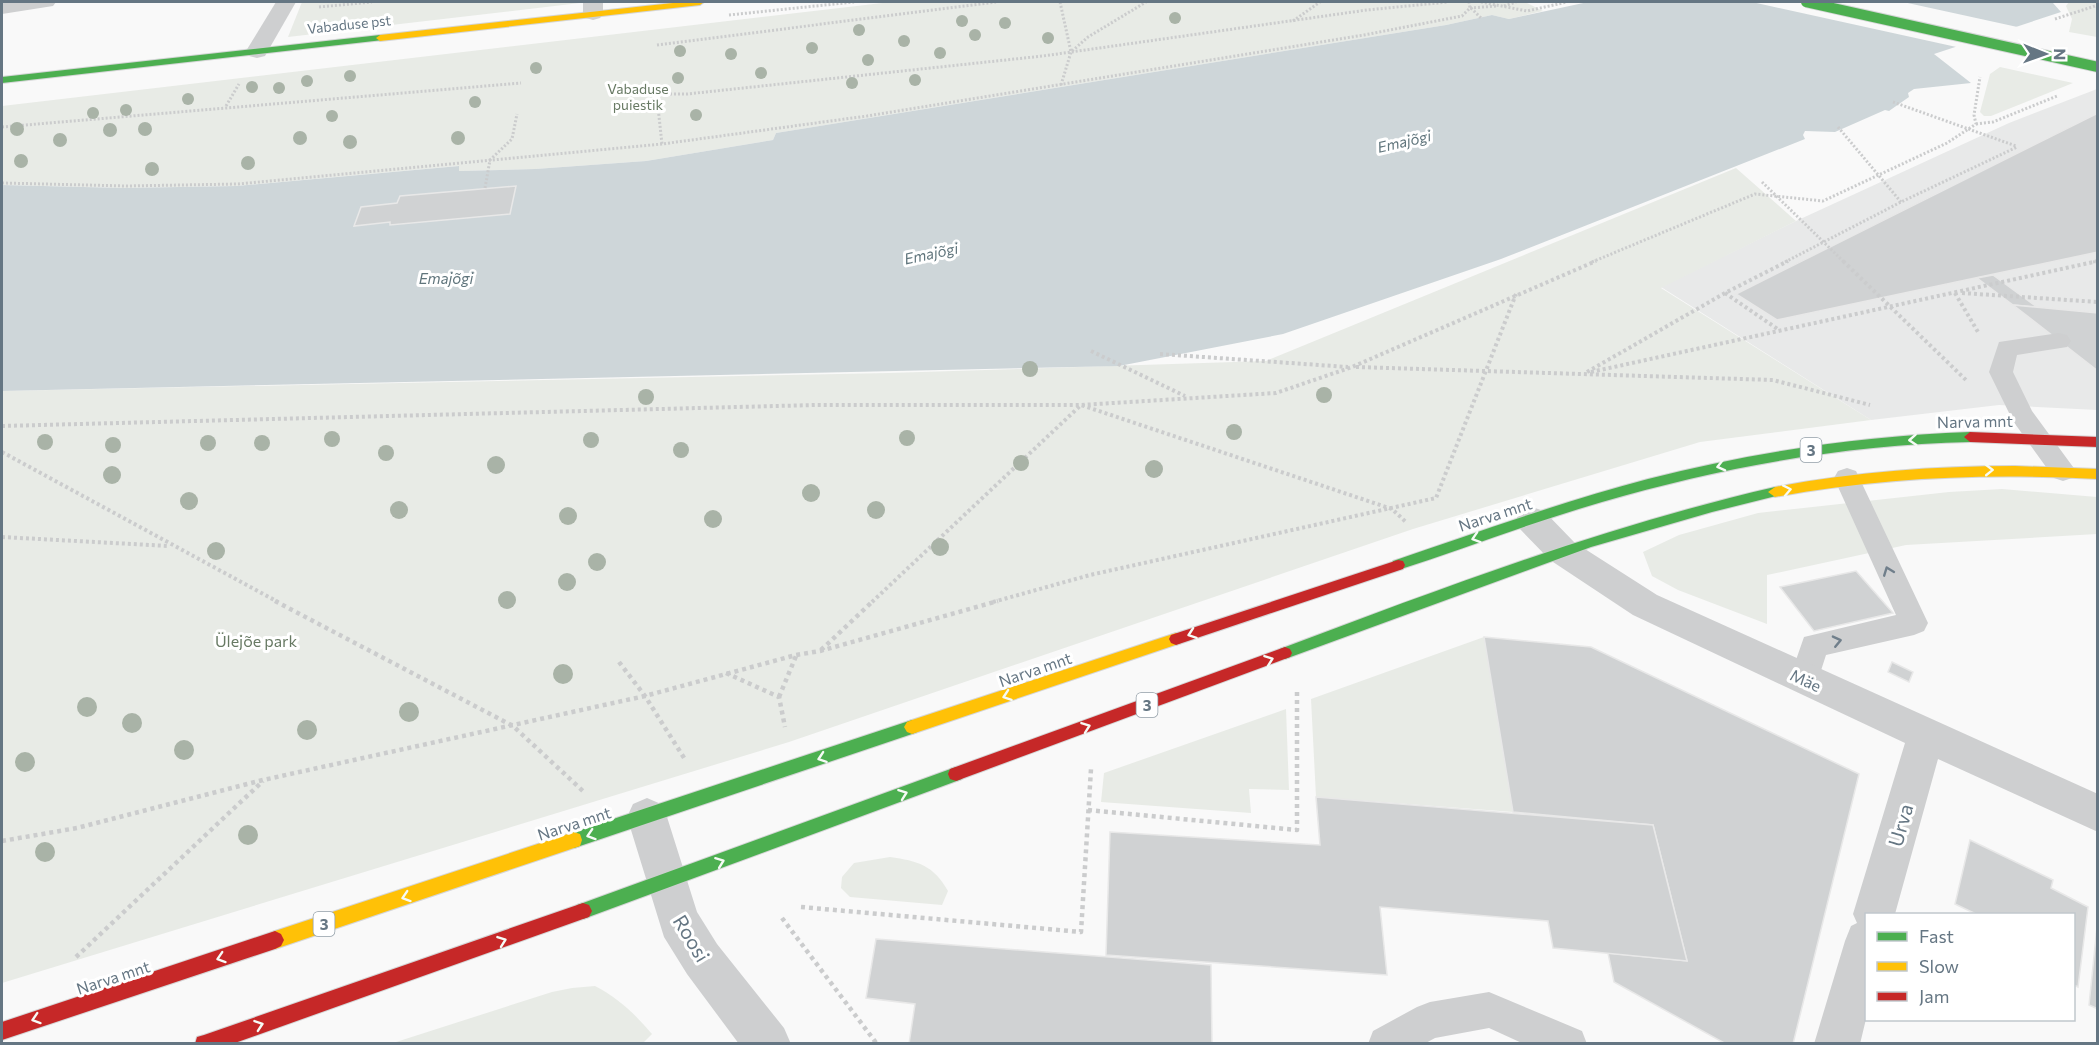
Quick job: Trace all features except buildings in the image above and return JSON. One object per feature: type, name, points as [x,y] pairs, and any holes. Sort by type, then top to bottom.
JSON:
[{"type":"main road","name":"Vabaduse pst","points":[[2,80],[257,51],[593,8],[700,2]]},
{"type":"main road","points":[[1806,2],[2097,68]]},
{"type":"main road","points":[[1851,2],[2097,57]]},
{"type":"main road","name":"Narva mnt","points":[[2,1031],[1602,497],[1735,463],[1838,445],[1959,437],[2037,437],[2097,442]]},
{"type":"main road","name":"3","points":[[204,1044],[665,882],[1562,551],[1628,529],[1693,511],[1847,478],[1927,471],[2063,471],[2097,474]]},
{"type":"street","points":[[2,8],[46,2]]},
{"type":"street","points":[[257,51],[283,6]]},
{"type":"street","name":"Mäe","points":[[1532,520],[1562,551],[1645,604],[1804,680],[2097,814]]},
{"type":"street","name":"Urva","points":[[1875,913],[1926,735]]},
{"type":"street","name":"Roosi","points":[[647,817],[679,922],[702,959],[768,1044]]},
{"type":"street","points":[[1837,1044],[1865,944]]},
{"type":"lane","points":[[2059,341],[2007,348],[2001,372],[2022,415],[2063,471]]},
{"type":"lane","points":[[1804,680],[1814,646],[1914,623],[1894,588],[1865,511],[1847,478]]},
{"type":"lane","points":[[1386,1044],[1430,1020],[1490,1010],[1569,1044]]},
{"type":"path","points":[[283,6],[372,2]]},
{"type":"path","points":[[657,45],[996,2]]},
{"type":"path","points":[[1060,2],[1071,52]]},
{"type":"path","points":[[1060,85],[1071,52],[1088,37],[1146,2]]},
{"type":"path","points":[[1292,21],[1320,2]]},
{"type":"path","points":[[662,144],[658,96],[1071,52],[1448,2]]},
{"type":"path","points":[[1469,2],[1470,8],[1481,18]]},
{"type":"path","points":[[1481,2],[1527,11],[1567,2]]},
{"type":"path","points":[[2,183],[127,186],[238,184],[662,144],[867,116],[1364,35],[1462,16],[1470,8],[1504,6],[1516,2]]},
{"type":"path","points":[[2049,21],[2097,5]]},
{"type":"path","points":[[1976,124],[1974,116],[1981,73]]},
{"type":"path","points":[[225,107],[240,81]]},
{"type":"path","points":[[2,127],[521,83]]},
{"type":"path","points":[[2,426],[816,405],[1081,405],[1276,393],[1352,367],[1516,294],[1755,194],[1823,201],[1947,143],[1976,124],[1993,122],[2058,96]]},
{"type":"path","points":[[1584,374],[1725,293],[1901,202],[2017,147],[1893,102]]},
{"type":"path","points":[[485,188],[490,160],[512,139],[517,114]]},
{"type":"path","points":[[1838,127],[1901,202]]},
{"type":"path","points":[[1762,182],[1970,384]]},
{"type":"path","points":[[1584,374],[2097,261]]},
{"type":"path","points":[[1725,293],[1780,330]]},
{"type":"path","points":[[1955,293],[2097,302]]},
{"type":"path","points":[[2,841],[77,828],[263,780],[645,696],[725,673],[820,651],[1090,575],[1436,498],[1516,294]]},
{"type":"path","points":[[1091,351],[1185,397]]},
{"type":"path","points":[[1160,354],[1352,367],[1773,380],[1875,406]]},
{"type":"path","points":[[1081,405],[1392,509],[1413,529]]},
{"type":"path","points":[[820,651],[1081,405]]},
{"type":"path","points":[[2,452],[171,546],[513,726],[586,794]]},
{"type":"path","points":[[2,537],[171,546]]},
{"type":"path","points":[[786,731],[779,697],[796,655]]},
{"type":"path","points":[[619,662],[645,696],[687,762]]},
{"type":"path","points":[[725,673],[779,697]]},
{"type":"path","points":[[1088,810],[1297,830],[1297,689]]},
{"type":"path","points":[[801,907],[1081,932],[1091,769]]},
{"type":"path","points":[[69,963],[263,780]]},
{"type":"path","points":[[782,918],[877,1044]]},
{"type":"shaded area","points":[[2097,89],[2097,410],[1999,405],[1871,420],[1661,287],[1796,221],[2009,123]]},
{"type":"green space","points":[[302,2],[580,2],[580,3],[288,37]]},
{"type":"green space","name":"Vabaduse puiestik","points":[[891,2],[1525,2],[1543,11],[1509,19],[1492,15],[1446,25],[776,133],[773,140],[646,161],[535,169],[458,171],[458,166],[236,186],[124,188],[2,185],[2,106]]},
{"type":"green space","points":[[2069,2],[2097,2],[2097,37],[2069,32],[2072,19],[2066,6]]},
{"type":"green space","points":[[2000,67],[2073,83],[1991,116],[1984,116],[1980,112],[1990,74]]},
{"type":"green space","name":"Ülejõe park","points":[[1736,168],[1796,221],[1661,288],[1871,420],[1700,442],[1413,529],[789,742],[2,983],[2,391],[889,373],[1266,361]]},
{"type":"green space","points":[[2002,489],[2097,497],[2097,534],[1906,545],[1767,575],[1767,624],[1678,590],[1652,576],[1643,552],[1679,535],[1758,513],[1949,492]]},
{"type":"green space","points":[[1484,637],[1513,812],[1316,797],[1311,699]]},
{"type":"green space","points":[[1286,709],[1289,790],[1249,789],[1251,813],[1101,802],[1104,773]]},
{"type":"green space","points":[[890,857],[917,863],[937,875],[948,891],[942,905],[850,897],[841,888],[842,877],[854,863]]},
{"type":"green space","points":[[595,986],[626,1007],[652,1034],[642,1044],[393,1043],[552,992]]},
{"type":"water","name":"Emajõgi","points":[[1588,2],[2056,2],[2053,3],[2061,12],[1934,54],[1971,83],[1914,89],[1908,93],[1909,97],[1889,111],[1885,110],[1835,132],[1805,131],[1803,135],[1805,139],[1501,259],[1283,334],[1119,366],[2,391],[2,185],[124,188],[236,186],[459,166],[459,171],[535,169],[646,161],[773,140],[776,133],[1446,25],[1492,15],[1509,19]]},
{"type":"pier","points":[[1752,2],[1903,2],[2022,28],[1961,48]]},
{"type":"traffic: fast","points":[[1806,2],[2098,67]]},
{"type":"traffic: fast","points":[[2,80],[380,38]]},
{"type":"traffic: fast","points":[[1398,565],[1576,505],[1693,473],[1830,447],[1923,438],[1970,437]]},
{"type":"traffic: fast","points":[[1285,653],[1466,585],[1588,543],[1712,507],[1775,492]]},
{"type":"traffic: fast","points":[[574,840],[912,727]]},
{"type":"traffic: fast","points":[[583,911],[956,774]]},
{"type":"traffic: slow","points":[[380,38],[700,2]]},
{"type":"traffic: slow","points":[[1775,492],[1856,478],[1896,474],[1975,471],[2098,474]]},
{"type":"traffic: slow","points":[[912,727],[1176,639]]},
{"type":"traffic: slow","points":[[275,940],[574,840]]},
{"type":"traffic: jam","points":[[1970,437],[2098,442]]},
{"type":"traffic: jam","points":[[1176,639],[1398,565]]},
{"type":"traffic: jam","points":[[956,774],[1285,653]]},
{"type":"traffic: jam","points":[[204,1044],[583,911]]},
{"type":"traffic: jam","points":[[2,1031],[275,940]]}]
